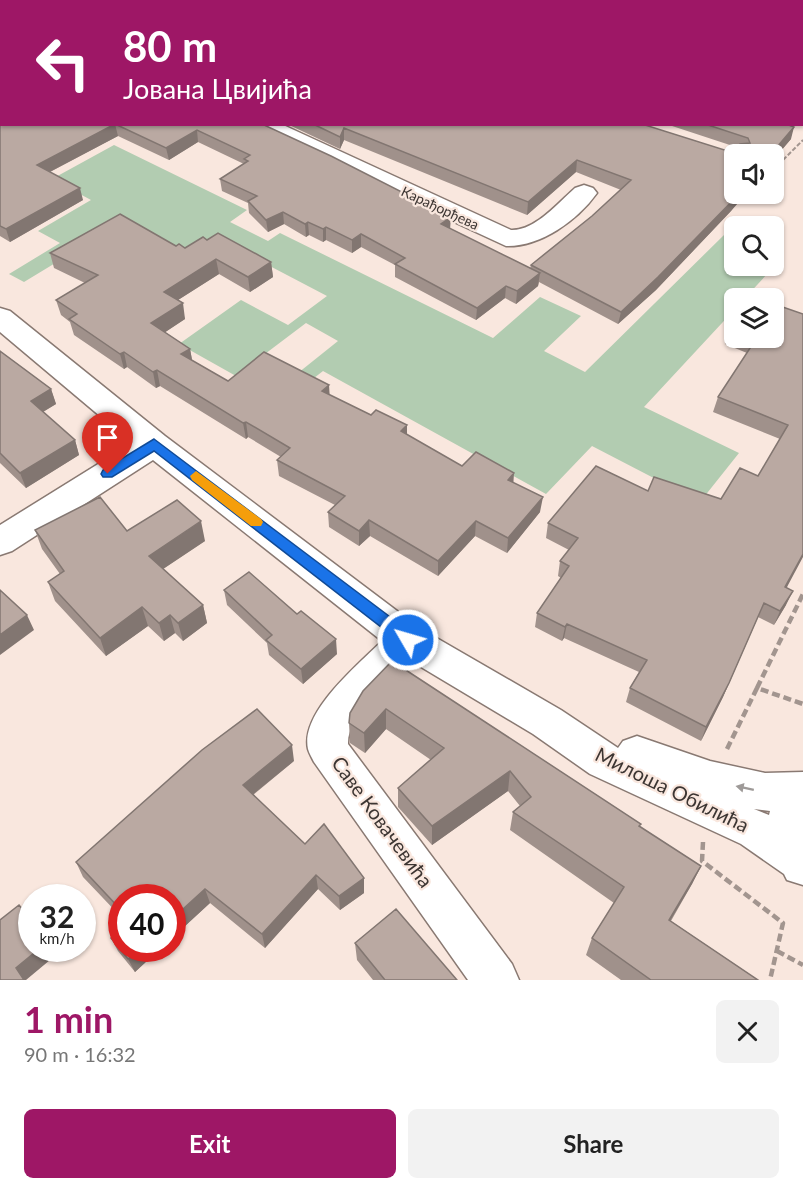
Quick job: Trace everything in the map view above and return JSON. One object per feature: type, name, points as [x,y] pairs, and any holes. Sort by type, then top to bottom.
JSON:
[{"type":"street","name":"Карађорђева","points":[[265,126],[506,238],[515,240],[533,236],[584,193]]},
{"type":"street","points":[[289,138],[307,126]]},
{"type":"street","name":"Милоша Обилића","points":[[0,317],[154,444],[408,640],[547,722],[604,761],[756,830],[800,863]]},
{"type":"street","points":[[0,542],[154,444]]},
{"type":"street","name":"Саве Ковачевића","points":[[408,640],[345,702],[328,732],[328,749],[496,980]]},
{"type":"street","name":"Милоша Обилића","points":[[547,722],[710,780],[765,792],[803,792]]},
{"type":"street","points":[[800,863],[789,836],[788,825],[793,805],[803,792]]},
{"type":"path","points":[[784,159],[803,140]]},
{"type":"path","points":[[757,688],[803,594]]},
{"type":"path","points":[[777,951],[803,965]]},
{"type":"green space","points":[[114,145],[247,210],[230,222],[268,241],[280,233],[493,338],[540,297],[581,316],[544,351],[585,372],[724,235],[724,276],[765,276],[754,288],[724,288],[724,321],[644,407],[739,453],[700,502],[592,446],[546,494],[323,371],[291,396],[278,389],[338,341],[306,323],[236,376],[179,344],[241,300],[288,325],[327,296],[243,252],[189,257],[123,222],[24,282],[9,274],[60,243],[38,231],[91,200],[52,179]]},
{"type":"building","points":[[0,126],[111,126],[37,165],[80,188],[6,229],[0,226]]},
{"type":"building","points":[[119,126],[266,126],[451,217],[441,224],[540,273],[517,291],[506,286],[477,308],[395,264],[405,258],[361,234],[352,240],[326,227],[323,229],[308,222],[305,224],[283,212],[266,220],[248,201],[257,196],[220,179],[248,161],[244,159],[250,155],[197,130],[166,148]]},
{"type":"building","points":[[317,126],[648,126],[724,150],[724,204],[729,204],[621,312],[531,265],[592,216],[631,180],[577,160],[528,202],[344,128],[340,137]]},
{"type":"building","points":[[711,126],[791,126],[794,127],[780,144],[740,144],[750,143],[748,138]]},
{"type":"building","points":[[120,214],[176,246],[179,244],[185,248],[203,237],[207,240],[218,233],[271,262],[248,277],[216,259],[164,292],[183,303],[151,323],[190,349],[181,354],[228,381],[264,352],[329,385],[322,391],[371,415],[376,410],[407,425],[401,431],[462,466],[476,452],[514,473],[508,480],[543,497],[508,538],[476,521],[438,561],[369,520],[359,531],[328,512],[345,496],[277,460],[290,448],[246,422],[243,423],[157,370],[153,372],[124,352],[120,354],[69,319],[77,314],[56,300],[98,275],[50,253]]},
{"type":"building","points":[[784,307],[803,314],[803,554],[785,587],[793,591],[780,611],[764,603],[729,683],[706,727],[630,688],[647,660],[567,624],[565,627],[537,613],[569,566],[560,561],[578,538],[548,523],[596,466],[648,491],[654,477],[721,499],[740,468],[758,476],[788,425],[718,397],[750,348],[784,348]]},
{"type":"building","points":[[0,351],[51,389],[31,401],[75,440],[20,473],[0,453]]},
{"type":"building","points":[[100,497],[127,531],[177,500],[201,521],[149,556],[203,605],[178,623],[170,615],[159,623],[142,607],[100,638],[48,582],[64,571],[35,530]]},
{"type":"building","points":[[249,572],[297,614],[301,611],[336,639],[301,669],[266,640],[272,635],[224,590]]},
{"type":"building","points":[[0,590],[27,615],[0,635]]},
{"type":"building","points":[[392,661],[641,824],[639,826],[701,866],[669,920],[758,980],[651,980],[592,938],[624,887],[513,812],[531,797],[510,771],[432,826],[398,788],[444,748],[386,709],[364,733],[349,723],[350,713],[363,691]]},
{"type":"building","points":[[257,709],[292,745],[243,785],[305,844],[324,824],[364,878],[339,896],[316,875],[262,934],[205,889],[186,906],[186,884],[108,884],[108,896],[76,862],[202,750]]},
{"type":"building","points":[[18,906],[18,962],[23,962],[16,968],[24,980],[0,980],[0,920]]},
{"type":"building","points":[[396,909],[457,980],[385,980],[355,943]]},
{"type":"slow traffic","points":[[196,476],[256,522]]},
{"type":"route","points":[[108,474],[154,444],[408,640]]}]
